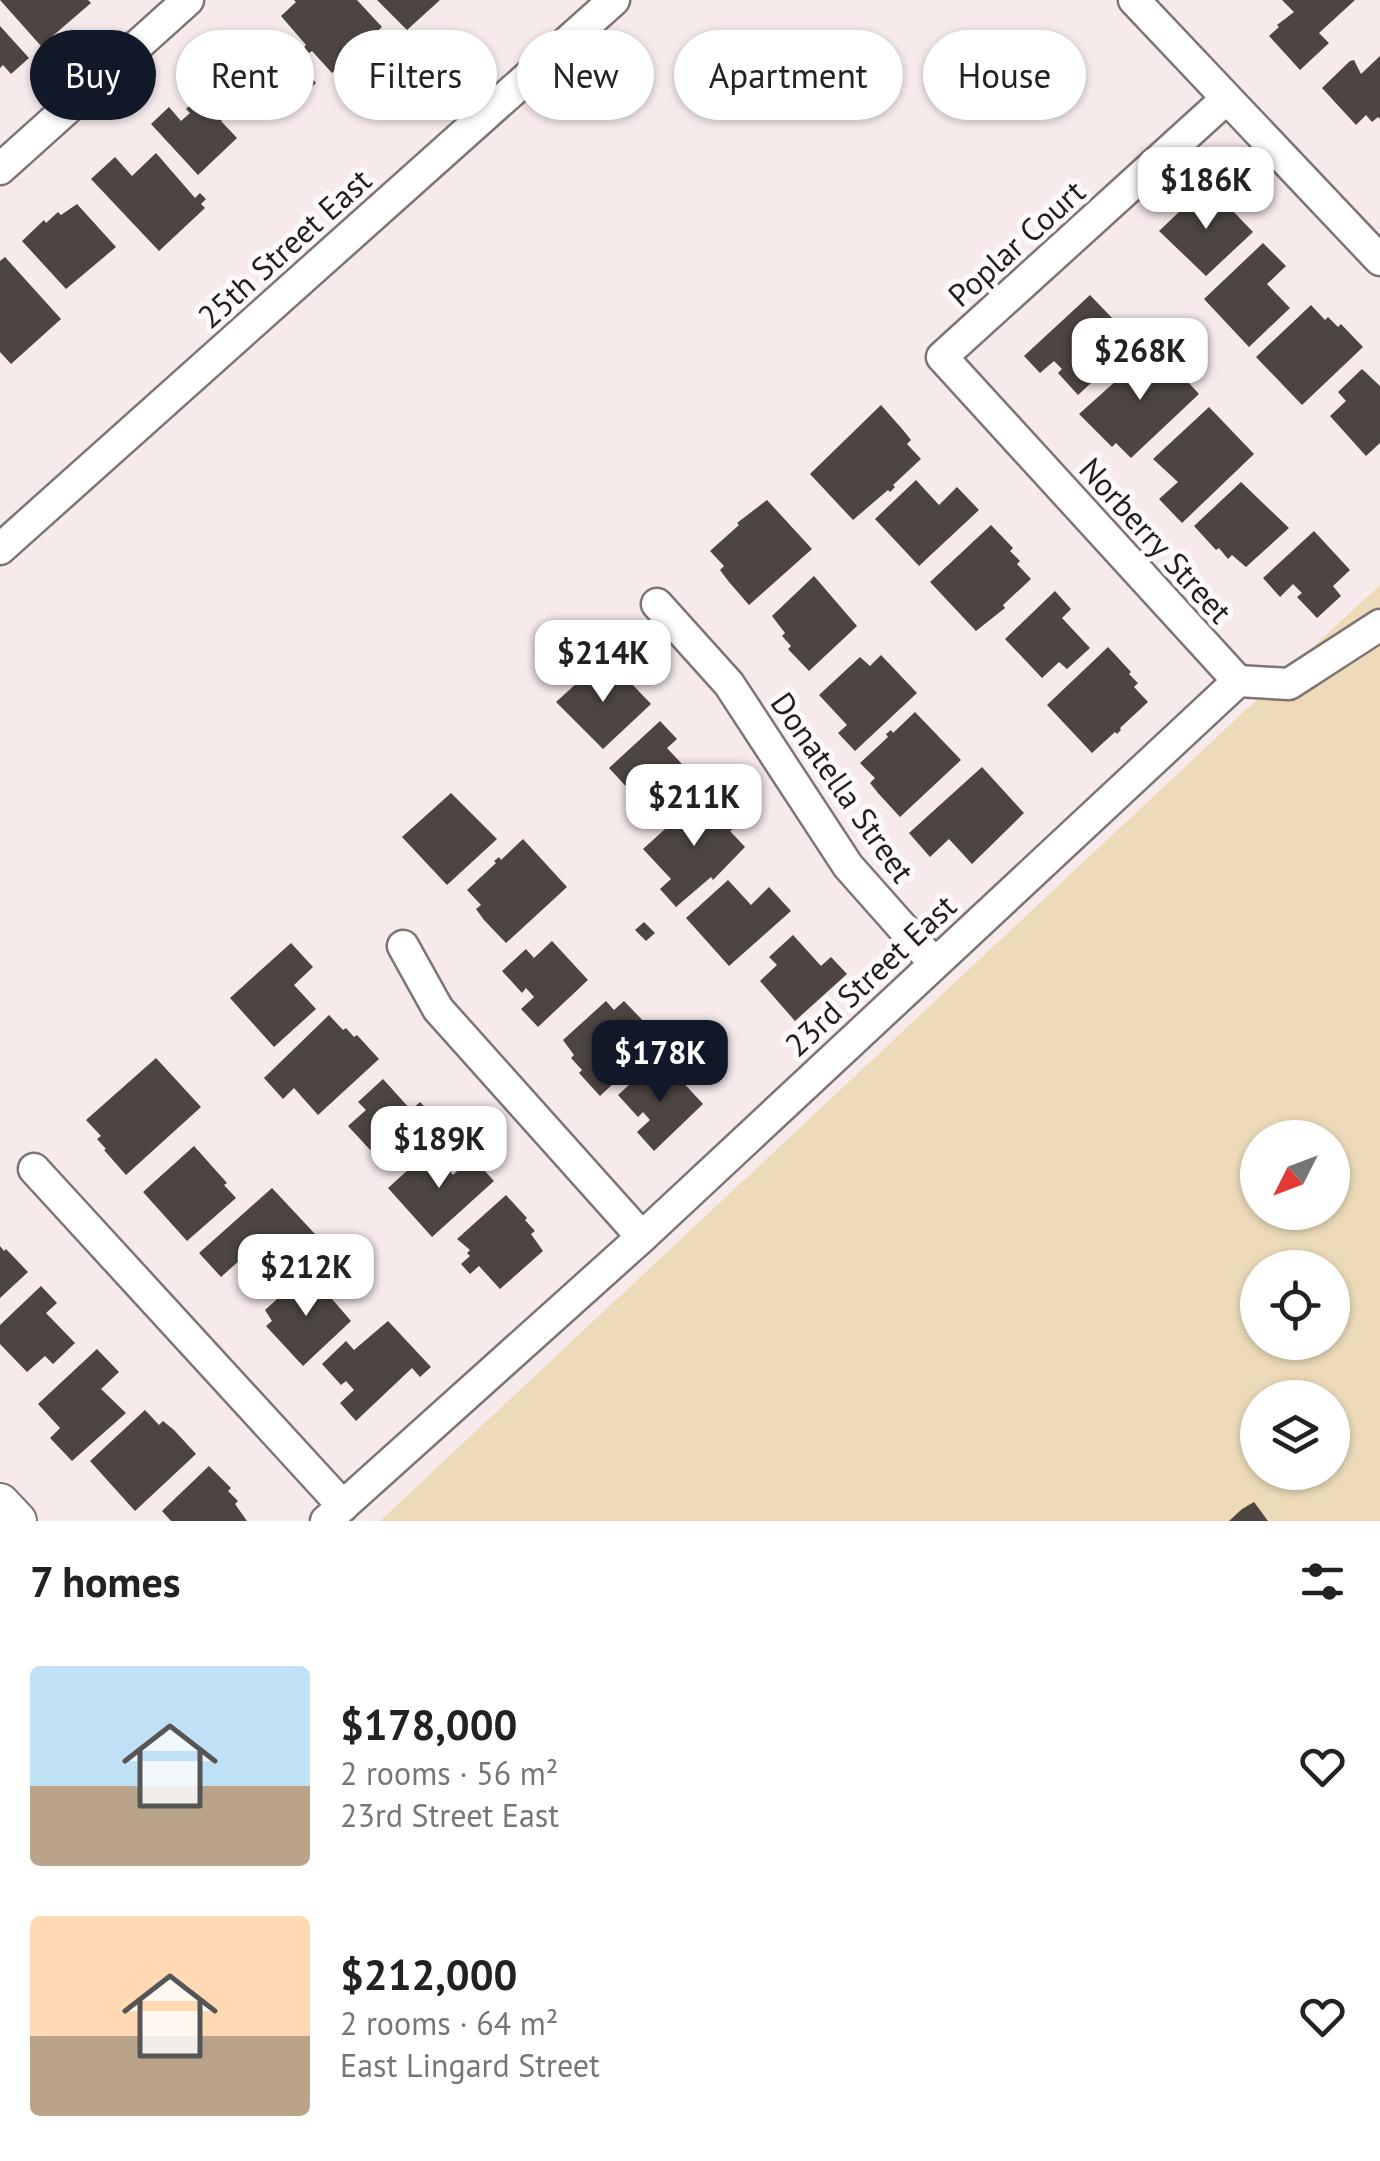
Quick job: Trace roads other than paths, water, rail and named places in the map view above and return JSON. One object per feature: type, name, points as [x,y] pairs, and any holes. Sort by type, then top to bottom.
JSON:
[{"type":"main road","points":[[0,1503],[17,1521]]},
{"type":"street","points":[[0,170],[188,0]]},
{"type":"street","name":"25th Street East","points":[[2,544],[614,0]]},
{"type":"street","points":[[1134,0],[1380,260]]},
{"type":"street","name":"Poplar Court","points":[[942,358],[1226,100]]},
{"type":"street","name":"Norberry Street","points":[[942,358],[1238,681]]},
{"type":"street","name":"Donatella Street","points":[[657,604],[729,684],[848,866],[934,964]]},
{"type":"street","points":[[1238,681],[1289,684],[1380,625]]},
{"type":"street","name":"23rd Street East","points":[[335,1514],[642,1237],[1238,681]]},
{"type":"street","points":[[403,946],[438,1009],[642,1237]]},
{"type":"street","points":[[34,1169],[335,1514]]}]
